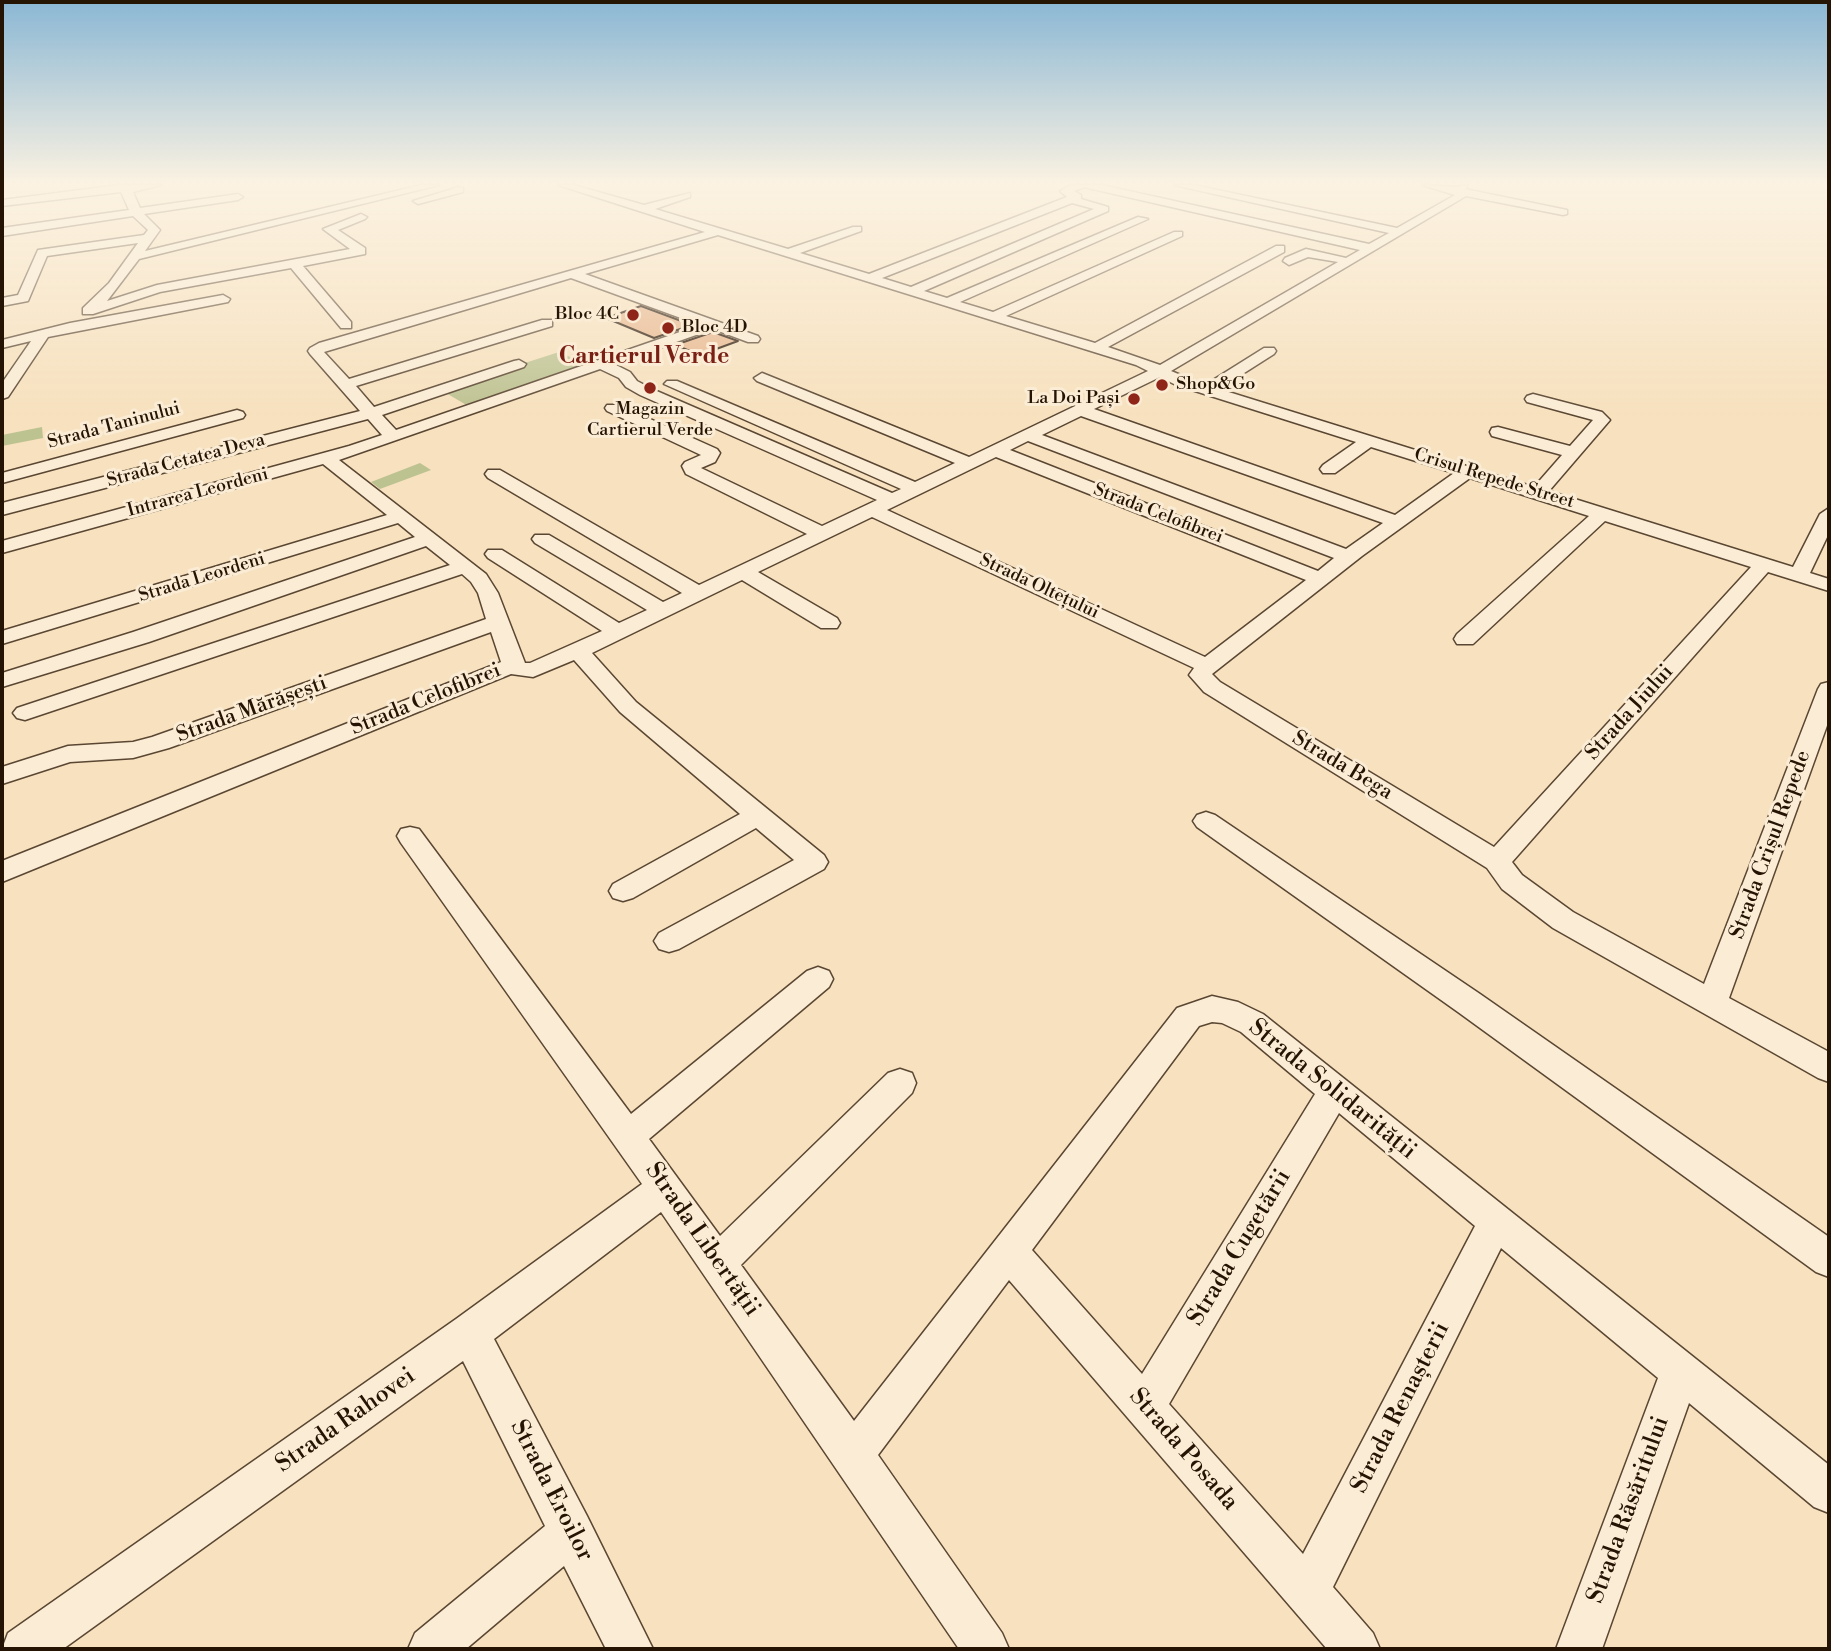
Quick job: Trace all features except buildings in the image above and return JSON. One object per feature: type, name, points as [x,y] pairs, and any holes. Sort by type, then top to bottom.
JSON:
[{"type":"street","points":[[2,302],[23,298],[37,262]]},
{"type":"street","points":[[70,327],[88,312],[133,262]]},
{"type":"street","points":[[88,312],[148,291],[299,262]]},
{"type":"street","points":[[613,262],[317,348],[315,353],[393,437],[712,325]]},
{"type":"street","points":[[819,262],[1141,362],[1159,372]]},
{"type":"street","points":[[871,278],[912,262]]},
{"type":"street","points":[[913,291],[983,262]]},
{"type":"street","points":[[948,302],[1041,262]]},
{"type":"street","points":[[995,316],[1115,262]]},
{"type":"street","points":[[1097,348],[1256,262]]},
{"type":"street","name":"Strada Celofibrei","points":[[2,872],[513,665],[519,669],[533,670],[578,651],[1159,372],[1345,262]]},
{"type":"street","points":[[294,263],[346,326]]},
{"type":"street","points":[[123,274],[139,273]]},
{"type":"street","points":[[572,274],[753,339]]},
{"type":"street","points":[[493,278],[510,292]]},
{"type":"street","points":[[2,344],[70,327],[223,299]]},
{"type":"street","points":[[344,385],[547,323]]},
{"type":"street","points":[[2,394],[43,334]]},
{"type":"street","points":[[1208,390],[1269,351]]},
{"type":"street","points":[[599,363],[625,375],[631,384],[646,393],[890,499]]},
{"type":"street","name":"Strada Cetatea Deva","points":[[2,509],[371,413],[519,364]]},
{"type":"street","name":"Crisul Repede Street","points":[[1159,372],[1208,390],[1829,585]]},
{"type":"street","points":[[762,378],[967,462]]},
{"type":"street","points":[[672,384],[913,488]]},
{"type":"street","points":[[1533,399],[1600,417],[1602,420],[1538,493]]},
{"type":"street","points":[[613,408],[708,451],[711,457],[691,466],[692,470],[821,533]]},
{"type":"street","points":[[1081,410],[1397,522]]},
{"type":"street","name":"Strada Taninului","points":[[2,478],[237,415]]},
{"type":"street","points":[[1499,432],[1575,453]]},
{"type":"street","name":"Strada Celofibrei","points":[[1027,435],[1349,557]]},
{"type":"street","name":"Intrarea Leordeni","points":[[2,547],[393,437]]},
{"type":"street","points":[[1329,469],[1370,440]]},
{"type":"street","name":"Strada Celofibrei","points":[[995,450],[1321,579]]},
{"type":"street","points":[[326,458],[466,566],[484,584],[513,665]]},
{"type":"street","points":[[1207,666],[1349,557],[1468,471]]},
{"type":"street","points":[[494,474],[697,593]]},
{"type":"street","name":"Strada Oltețului","points":[[870,509],[1207,666]]},
{"type":"street","points":[[1465,639],[1603,513]]},
{"type":"street","points":[[1799,575],[1829,514]]},
{"type":"street","name":"Strada Leordeni","points":[[2,638],[402,516]]},
{"type":"street","points":[[2,680],[154,633],[430,538]]},
{"type":"street","points":[[542,539],[662,610]]},
{"type":"street","points":[[495,554],[618,632]]},
{"type":"street","name":"Strada Jiului","points":[[1497,861],[1764,565]]},
{"type":"street","points":[[25,713],[466,566]]},
{"type":"street","points":[[742,571],[829,623]]},
{"type":"street","name":"Strada Mărășești","points":[[2,776],[68,754],[134,750],[159,743],[498,622]]},
{"type":"street","points":[[578,651],[628,707],[814,862],[669,941]]},
{"type":"street","name":"Strada Bega","points":[[1207,666],[1200,676],[1212,687],[1497,861]]},
{"type":"street","name":"Strada Crișul Repede","points":[[1713,1002],[1829,688]]},
{"type":"street","points":[[622,891],[758,815]]},
{"type":"street","points":[[1206,821],[1829,1259]]},
{"type":"street","name":"Strada Libertății","points":[[410,836],[665,1188],[986,1649]]},
{"type":"street","points":[[1497,861],[1512,882],[1563,920],[1829,1069]]},
{"type":"street","points":[[627,1136],[817,978]]},
{"type":"street","name":"Strada Solidarității","points":[[853,1455],[1188,1017],[1199,1011],[1227,1011],[1243,1017],[1829,1492]]},
{"type":"street","points":[[718,1263],[900,1083]]},
{"type":"street","name":"Strada Cugetării","points":[[1145,1406],[1335,1091]]},
{"type":"street","name":"Strada Rahovei","points":[[24,1649],[470,1332],[665,1188]]},
{"type":"street","name":"Strada Renașterii","points":[[1307,1592],[1495,1223]]},
{"type":"street","name":"Strada Posada","points":[[1008,1251],[1357,1649]]},
{"type":"street","name":"Strada Eroilor","points":[[470,1332],[630,1649]]},
{"type":"street","name":"Strada Răsăritului","points":[[1579,1649],[1680,1372]]},
{"type":"street","points":[[431,1649],[572,1531]]},
{"type":"green space","points":[[559,352],[588,365],[468,406],[441,390]]},
{"type":"green space","points":[[42,427],[43,438],[2,446],[2,435]]},
{"type":"green space","points":[[420,463],[431,470],[380,489],[371,482]]},
{"type":"place","name":"Bloc 4C","points":[[633,315]]},
{"type":"place","name":"Bloc 4D","points":[[668,328]]},
{"type":"place","name":"Shop&Go","points":[[1162,385]]},
{"type":"place","name":"Magazin Cartierul Verde","points":[[650,388]]},
{"type":"place","name":"La Doi Pași","points":[[1134,399]]},
{"type":"district","name":"Cartierul Verde","points":[[644,357]]}]
